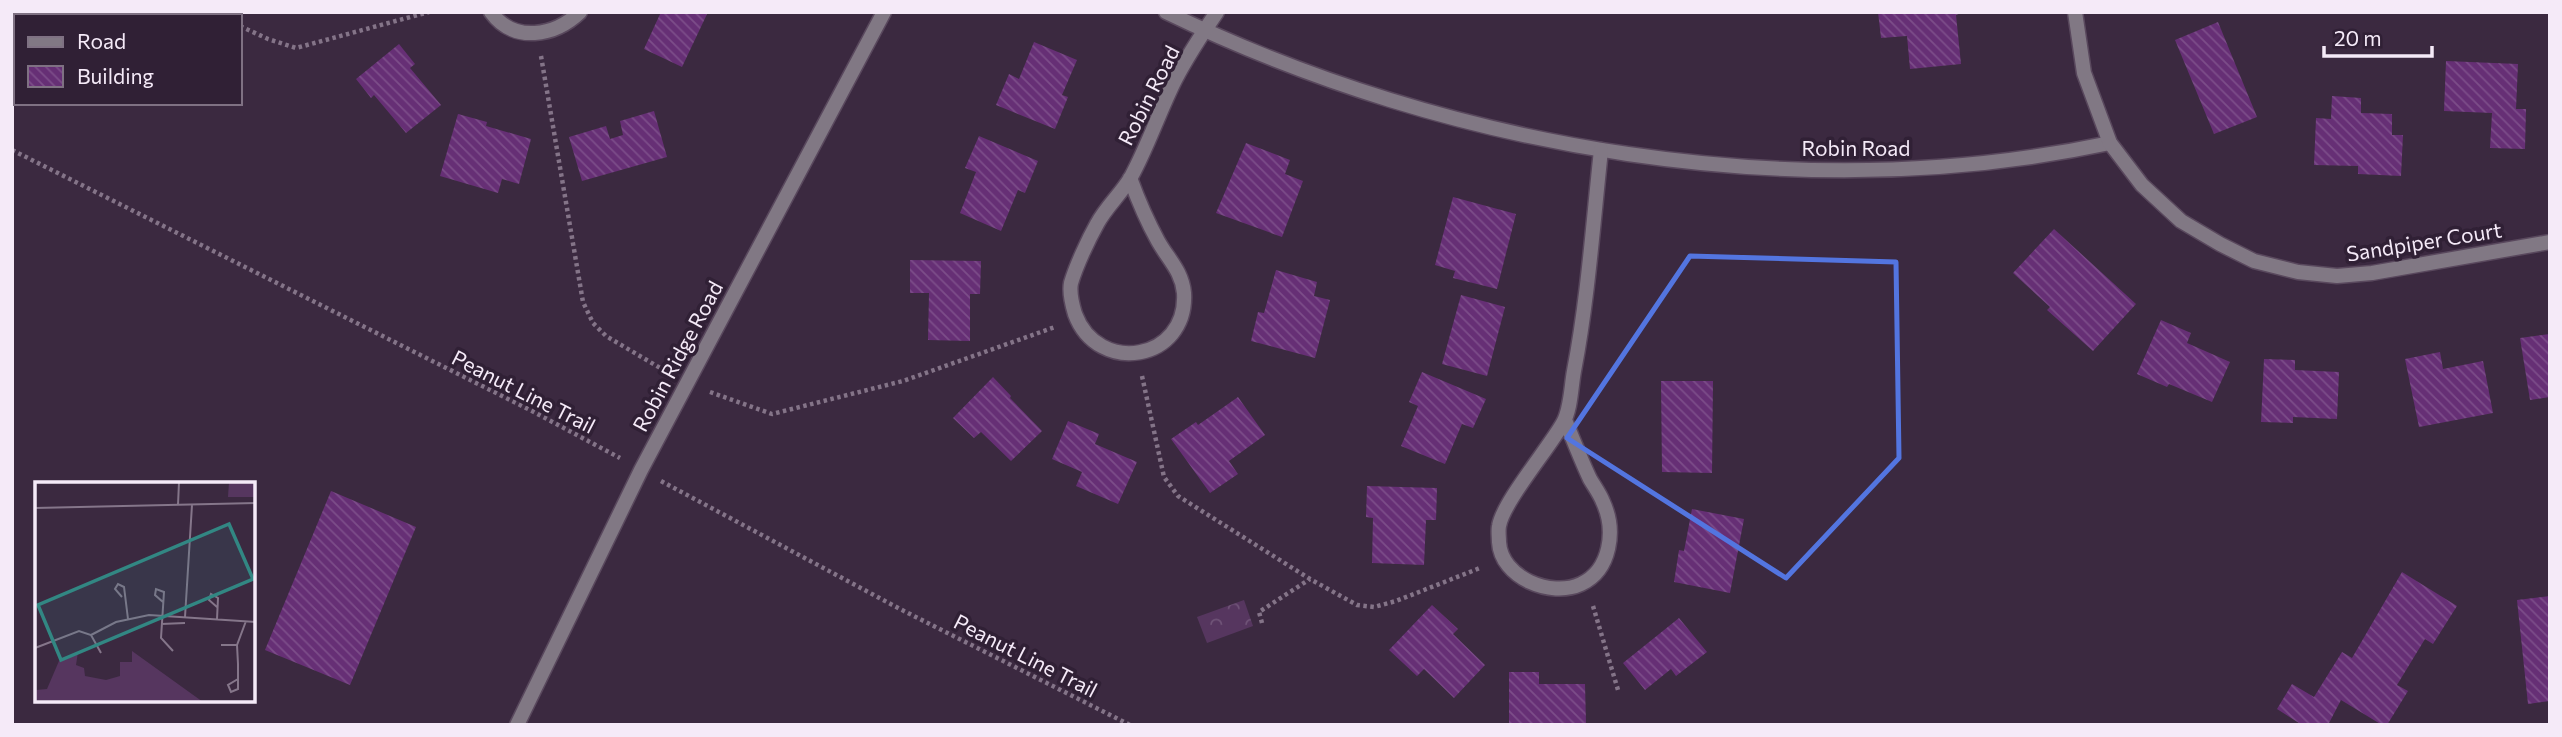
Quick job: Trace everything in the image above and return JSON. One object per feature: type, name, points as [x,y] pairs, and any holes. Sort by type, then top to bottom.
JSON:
[{"type":"street","points":[[491,12],[495,19],[512,29],[537,34],[566,25],[580,12]]},
{"type":"street","name":"Robin Ridge Road","points":[[517,725],[641,470],[884,12]]},
{"type":"street","name":"Robin Road","points":[[1166,12],[1205,31],[1346,87],[1482,125],[1601,150],[1754,166],[1853,169],[1917,168],[2045,157],[2110,143]]},
{"type":"street","name":"Robin Road","points":[[1130,178],[1149,224],[1179,271],[1184,292],[1182,316],[1168,338],[1150,351],[1138,354],[1119,352],[1099,345],[1082,331],[1071,303],[1071,284],[1097,223],[1130,178],[1176,78],[1217,12]]},
{"type":"street","name":"Sandpiper Court","points":[[2075,12],[2084,73],[2110,143],[2142,185],[2181,221],[2254,261],[2298,272],[2337,276],[2372,273],[2550,242]]},
{"type":"street","points":[[1565,420],[1603,502],[1610,525],[1608,553],[1597,574],[1586,582],[1573,588],[1547,589],[1519,577],[1499,547],[1499,525],[1507,508],[1565,420],[1582,329],[1601,150]]},
{"type":"path","points":[[242,27],[296,48],[429,12]]},
{"type":"path","name":"Peanut Line Trail","points":[[12,150],[531,411],[900,609],[1130,725]]},
{"type":"path","points":[[1138,354],[1164,477],[1178,496],[1310,579],[1357,605],[1374,607],[1505,558]]},
{"type":"path","points":[[1262,623],[1259,612],[1310,579]]},
{"type":"path","points":[[1586,582],[1618,690]]},
{"type":"highlighted area","points":[[1690,256],[1896,262],[1899,458],[1786,578],[1567,438]]},
{"type":"green space","points":[[1244,600],[1253,626],[1207,643],[1197,617]]},
{"type":"building","points":[[661,12],[708,12],[682,67],[644,49]]},
{"type":"building","points":[[1878,12],[1964,12],[1956,15],[1961,64],[1910,69],[1907,36],[1881,38]]},
{"type":"building","points":[[2218,22],[2257,117],[2214,134],[2175,40]]},
{"type":"building","points":[[1034,42],[1077,60],[1062,95],[1068,97],[1055,129],[996,105],[1009,74],[1019,79]]},
{"type":"building","points":[[399,44],[415,64],[410,68],[441,105],[406,133],[374,95],[371,98],[356,79]]},
{"type":"building","points":[[2446,61],[2518,64],[2516,109],[2526,109],[2525,149],[2490,148],[2492,113],[2444,111]]},
{"type":"building","points":[[2332,96],[2361,98],[2361,113],[2392,114],[2392,135],[2403,135],[2401,176],[2358,174],[2358,166],[2314,165],[2316,118],[2331,119]]},
{"type":"building","points":[[654,111],[667,157],[582,181],[569,137],[606,126],[610,139],[623,135],[620,121]]},
{"type":"building","points":[[458,114],[487,122],[486,126],[531,139],[519,184],[502,179],[498,193],[440,176]]},
{"type":"building","points":[[979,136],[1038,161],[1025,193],[1018,190],[1001,231],[960,213],[976,172],[965,168]]},
{"type":"building","points":[[1246,143],[1290,160],[1285,174],[1303,181],[1282,237],[1216,213]]},
{"type":"building","points":[[1453,197],[1516,214],[1497,289],[1453,278],[1455,271],[1435,265]]},
{"type":"building","points":[[2054,229],[2136,304],[2093,351],[2047,310],[2050,307],[2013,273]]},
{"type":"building","points":[[910,260],[981,261],[980,294],[970,294],[970,341],[928,340],[929,293],[910,293]]},
{"type":"building","points":[[1276,270],[1317,282],[1314,296],[1330,300],[1315,358],[1251,341],[1258,312],[1264,313]]},
{"type":"building","points":[[1461,295],[1505,307],[1487,376],[1442,364]]},
{"type":"building","points":[[2161,320],[2191,333],[2187,343],[2230,362],[2212,402],[2137,374]]},
{"type":"building","points":[[2550,334],[2550,397],[2530,400],[2520,338]]},
{"type":"building","points":[[2440,352],[2443,369],[2483,361],[2493,413],[2419,427],[2405,359]]},
{"type":"building","points":[[2264,359],[2295,360],[2295,370],[2339,372],[2337,419],[2293,417],[2293,423],[2261,422]]},
{"type":"building","points":[[1422,372],[1486,399],[1473,428],[1462,424],[1445,464],[1401,446],[1418,406],[1409,402]]},
{"type":"building","points":[[993,377],[1042,431],[1011,461],[981,432],[974,438],[953,418]]},
{"type":"building","points":[[1661,381],[1713,381],[1712,473],[1662,472]]},
{"type":"building","points":[[1238,397],[1265,435],[1229,461],[1238,474],[1210,493],[1171,439],[1196,422],[1198,425]]},
{"type":"building","points":[[1068,421],[1099,434],[1095,444],[1137,462],[1118,504],[1076,486],[1082,472],[1052,459]]},
{"type":"building","points":[[1367,486],[1437,488],[1436,520],[1426,520],[1424,565],[1372,563],[1373,518],[1366,517]]},
{"type":"building","points":[[331,491],[416,527],[350,685],[265,650]]},
{"type":"building","points":[[1692,509],[1744,519],[1730,593],[1674,582],[1679,550],[1684,551]]},
{"type":"building","points":[[2402,572],[2457,606],[2433,644],[2425,639],[2397,685],[2408,691],[2387,725],[2382,725],[2341,700],[2328,725],[2302,725],[2277,709],[2292,684],[2314,697],[2342,652],[2352,658]]},
{"type":"building","points":[[2550,596],[2550,701],[2528,704],[2517,600]]},
{"type":"building","points":[[1432,605],[1458,629],[1453,634],[1485,665],[1454,698],[1424,669],[1417,676],[1389,650]]},
{"type":"building","points":[[1679,618],[1707,652],[1676,676],[1671,669],[1645,690],[1623,663]]},
{"type":"building","points":[[1509,672],[1539,672],[1539,684],[1585,684],[1586,723],[1509,725]]}]
